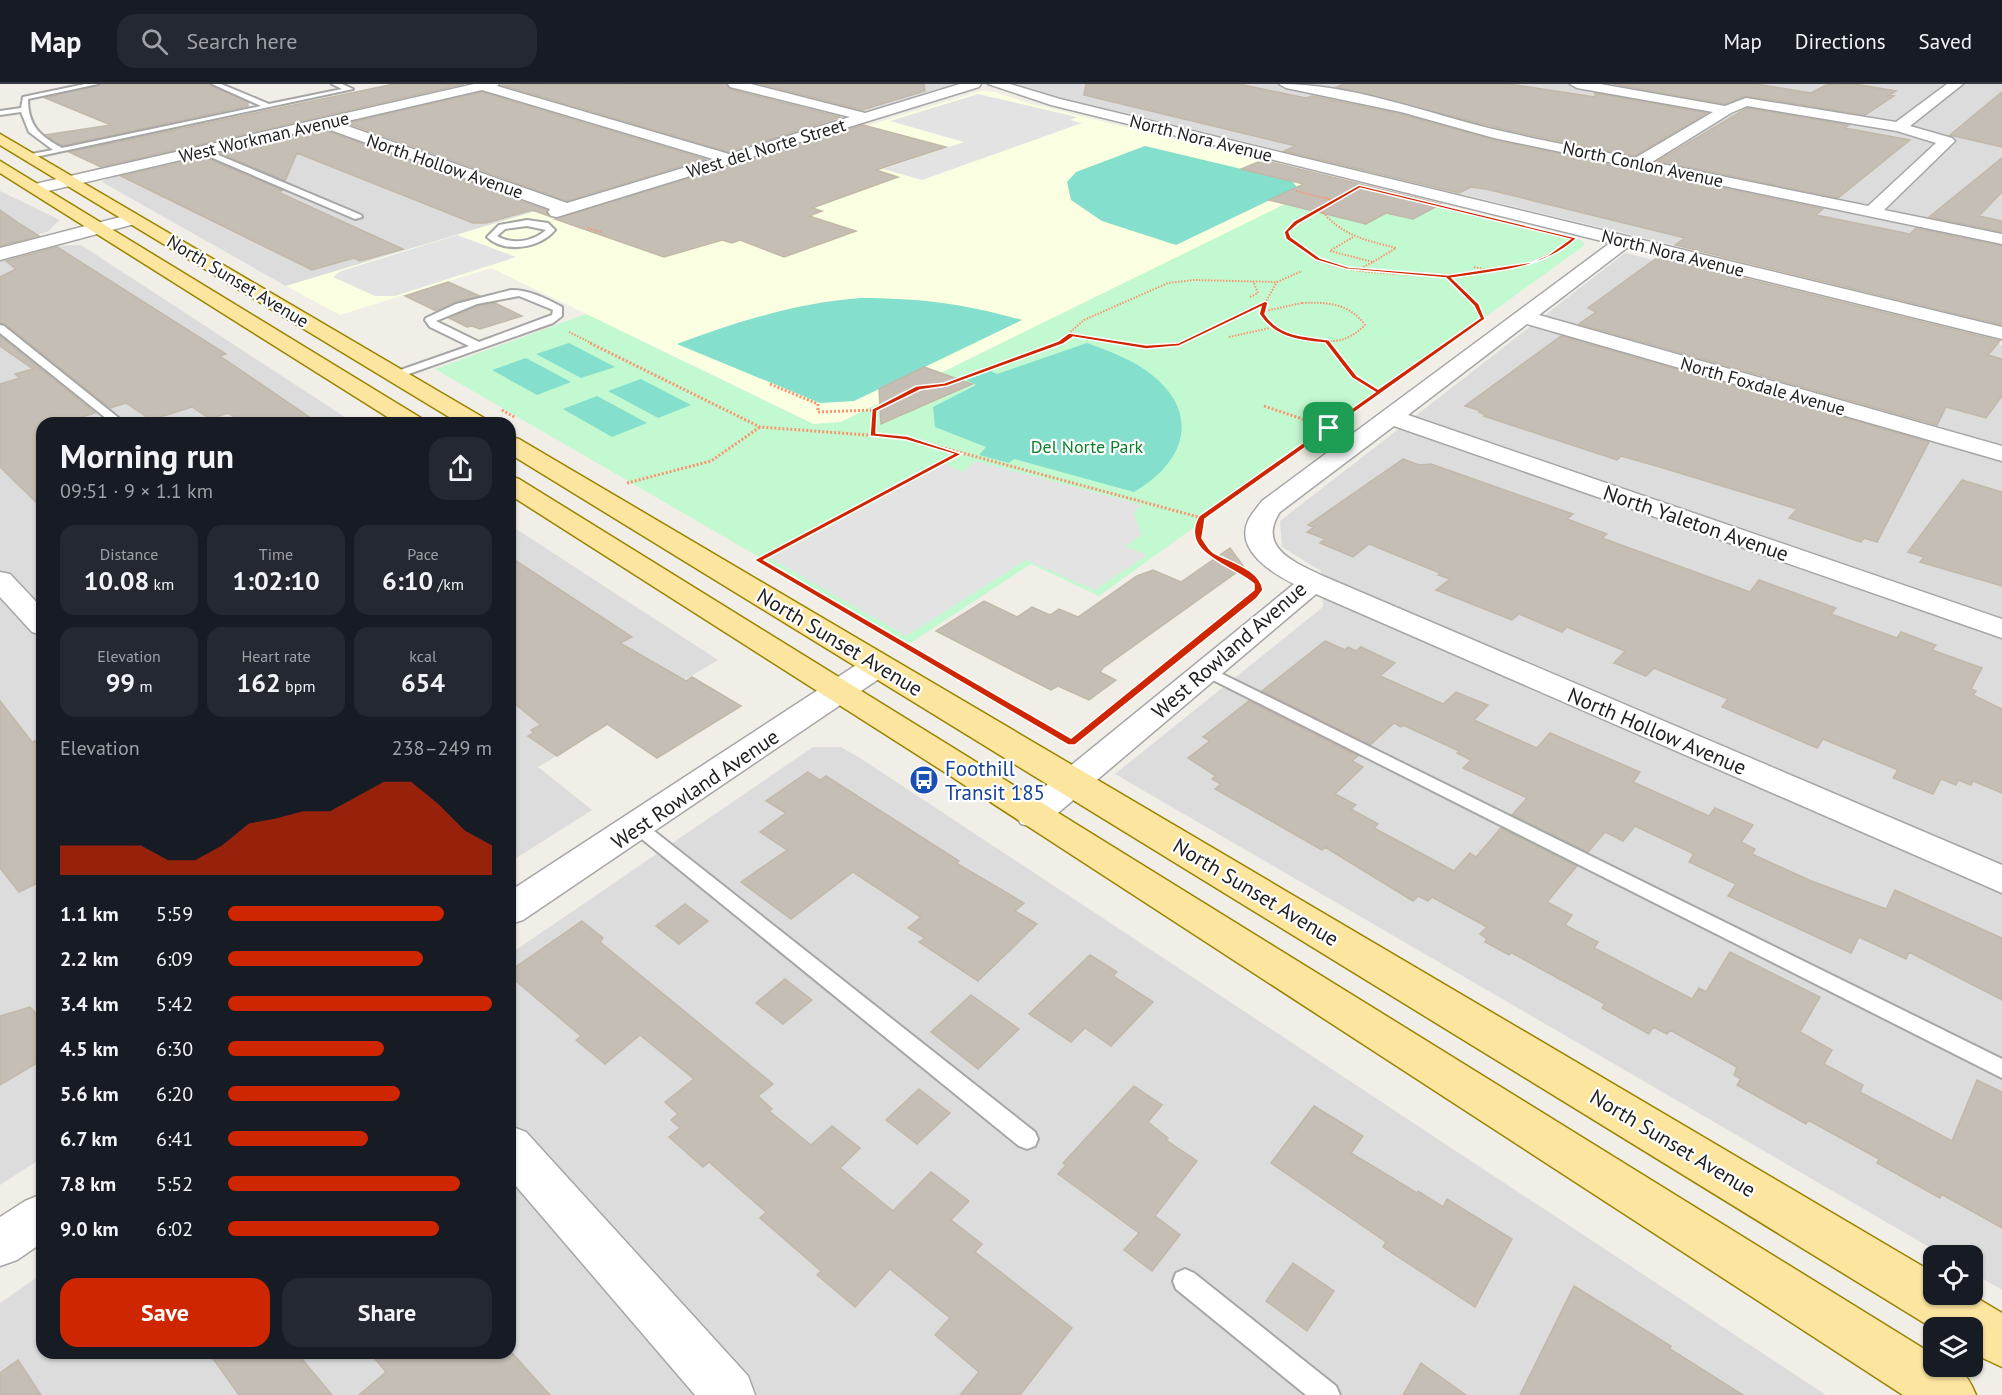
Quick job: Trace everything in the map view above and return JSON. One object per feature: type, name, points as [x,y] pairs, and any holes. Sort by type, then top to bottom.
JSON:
[{"type":"main road","name":"North Sunset Avenue","points":[[0,139],[466,417]]},
{"type":"main road","name":"North Sunset Avenue","points":[[0,166],[403,417]]},
{"type":"main road","name":"North Sunset Avenue","points":[[518,434],[878,666],[2002,1342]]},
{"type":"main road","name":"North Sunset Avenue","points":[[516,488],[1950,1395]]},
{"type":"street","points":[[735,84],[865,117]]},
{"type":"street","name":"West del Norte Street","points":[[562,211],[974,84]]},
{"type":"street","name":"North Nora Avenue","points":[[995,84],[1056,102],[2002,333]]},
{"type":"street","name":"North Conlon Avenue","points":[[1286,84],[1403,108],[1494,134],[2002,239]]},
{"type":"street","points":[[1577,84],[1726,110]]},
{"type":"street","points":[[1899,127],[1956,84]]},
{"type":"street","points":[[487,85],[729,159]]},
{"type":"street","name":"West Workman Avenue","points":[[35,189],[487,85]]},
{"type":"street","points":[[1639,164],[1726,110],[1746,102],[1899,127],[1947,141],[1873,211]]},
{"type":"street","name":"North Hollow Avenue","points":[[324,123],[562,211]]},
{"type":"street","points":[[0,254],[132,219]]},
{"type":"street","name":"West Rowland Avenue","points":[[1033,815],[1313,582],[1282,567],[1270,558],[1259,541],[1260,523],[1271,507],[1624,241]]},
{"type":"street","name":"North Foxdale Avenue","points":[[1524,317],[2002,454]]},
{"type":"street","name":"North Yaleton Avenue","points":[[1391,417],[2002,629]]},
{"type":"street","points":[[0,580],[36,619]]},
{"type":"street","name":"North Hollow Avenue","points":[[1313,582],[2002,880]]},
{"type":"street","name":"West Rowland Avenue","points":[[516,906],[878,666]]},
{"type":"street","points":[[516,1153],[729,1395]]},
{"type":"street","points":[[0,1244],[36,1220]]},
{"type":"lane","points":[[60,150],[33,134],[23,117],[25,98],[95,84]]},
{"type":"lane","points":[[215,84],[268,106]]},
{"type":"lane","points":[[29,157],[350,89],[335,84]]},
{"type":"lane","points":[[0,113],[24,110]]},
{"type":"lane","points":[[204,151],[358,217]]},
{"type":"lane","points":[[520,223],[549,226],[552,231],[538,239],[519,243],[501,242],[492,237],[501,228],[562,211]]},
{"type":"lane","points":[[396,375],[549,321],[557,316],[558,309],[525,294],[511,293],[492,296],[430,320],[434,325],[478,346]]},
{"type":"lane","points":[[0,328],[111,417]]},
{"type":"lane","points":[[1206,671],[2002,1069]]},
{"type":"lane","points":[[638,827],[1027,1139]]},
{"type":"lane","points":[[1185,1281],[1327,1395]]},
{"type":"path","points":[[1296,191],[1334,200]]},
{"type":"path","points":[[1342,195],[1319,208],[1286,232],[1293,244],[1324,262],[1360,269],[1448,277],[1533,264],[1563,248]]},
{"type":"path","points":[[1319,208],[1332,224],[1353,237],[1396,248],[1360,269]]},
{"type":"path","points":[[584,226],[601,232]]},
{"type":"path","points":[[1353,237],[1330,251],[1373,262]]},
{"type":"path","points":[[1320,264],[1324,262]]},
{"type":"path","points":[[1473,267],[1491,271]]},
{"type":"path","points":[[770,384],[818,404],[818,412],[874,410],[919,388],[945,384],[1060,343],[1084,320],[1168,283],[1194,280],[1276,282],[1302,271]]},
{"type":"path","points":[[1448,277],[1477,306],[1483,318]]},
{"type":"path","points":[[1250,297],[1258,292],[1252,281]]},
{"type":"path","points":[[1271,328],[1262,312],[1276,282]]},
{"type":"path","points":[[1071,334],[1146,347],[1179,345],[1265,303]]},
{"type":"path","points":[[1229,337],[1271,328],[1303,340],[1326,341],[1357,334],[1365,325],[1363,320],[1346,308],[1324,303],[1297,303],[1262,312]]},
{"type":"path","points":[[559,336],[569,332],[760,427],[907,438],[959,454],[1202,518]]},
{"type":"path","points":[[1326,341],[1354,377],[1367,387],[1379,391]]},
{"type":"path","points":[[1371,397],[1388,385]]},
{"type":"path","points":[[495,406],[504,417]]},
{"type":"path","points":[[1264,406],[1362,439]]},
{"type":"path","points":[[872,435],[874,410]]},
{"type":"path","points":[[1319,435],[1337,422]]},
{"type":"path","points":[[637,489],[627,483],[711,461],[760,427]]},
{"type":"path","points":[[768,566],[758,560],[959,454]]},
{"type":"path","points":[[1243,570],[1217,559],[1202,547],[1197,532],[1202,518],[1270,469]]},
{"type":"shaded area","points":[[508,84],[957,84],[286,286],[102,182],[110,177]]},
{"type":"shaded area","points":[[1004,84],[2002,84],[2002,324]]},
{"type":"shaded area","points":[[981,91],[995,92],[1028,103],[1336,179],[841,422],[814,424],[491,268],[340,315],[286,286],[543,209],[568,218]]},
{"type":"shaded area","points":[[978,94],[1077,117],[1070,120],[1082,123],[922,180],[883,169],[964,142],[890,121]]},
{"type":"shaded area","points":[[0,191],[60,220],[47,232],[0,244]]},
{"type":"shaded area","points":[[457,235],[516,257],[395,296],[375,296],[333,277],[341,271]]},
{"type":"shaded area","points":[[81,245],[345,417],[36,417],[36,1162],[0,1185],[0,261],[55,246]]},
{"type":"shaded area","points":[[1625,253],[2002,345],[2002,1290],[1983,1279],[1983,1245],[1926,1245],[1115,774],[1323,607],[1321,571],[1282,547],[1280,521]]},
{"type":"shaded area","points":[[976,461],[1142,505],[1134,513],[1141,535],[1125,546],[1147,555],[1095,590],[1026,560],[906,636],[770,558],[945,464],[963,472]]},
{"type":"shaded area","points":[[516,529],[718,660],[538,767],[592,810],[516,858]]},
{"type":"shaded area","points":[[813,747],[841,747],[1826,1395],[0,1395],[0,1303],[36,1278],[36,1359],[516,1359],[516,950]]},
{"type":"green space","points":[[1145,146],[1292,181],[1297,187],[1176,245],[1102,221],[1071,200],[1067,182],[1076,172]]},
{"type":"green space","name":"Del Norte Park","points":[[1336,179],[1571,236],[1585,245],[1099,596],[1031,564],[909,644],[435,369],[586,314],[813,424],[841,422]]},
{"type":"green space","points":[[860,298],[942,303],[1022,320],[854,401],[820,403],[677,344],[722,328],[789,309]]},
{"type":"green space","points":[[569,343],[615,367],[581,378],[536,354]]},
{"type":"green space","points":[[1087,343],[1121,356],[1145,370],[1168,390],[1177,406],[1181,422],[1180,438],[1175,453],[1165,467],[1134,492],[1014,459],[1009,463],[979,455],[986,447],[935,427],[933,407],[976,385],[966,380],[991,371],[997,374]]},
{"type":"green space","points":[[526,358],[571,382],[537,395],[492,370]]},
{"type":"green space","points":[[641,379],[691,405],[658,418],[608,391]]},
{"type":"green space","points":[[597,396],[647,423],[612,437],[563,409]]},
{"type":"building","points":[[102,84],[210,84],[248,102],[248,106],[62,146],[45,135],[111,125],[45,98]]},
{"type":"building","points":[[394,84],[464,84],[101,167],[69,152]]},
{"type":"building","points":[[726,84],[729,89],[840,117],[729,152],[501,85]]},
{"type":"building","points":[[760,84],[924,84],[925,91],[862,110]]},
{"type":"building","points":[[1086,84],[1239,84],[1306,98],[1312,96],[1400,114],[1494,140],[1823,209],[1816,215],[1910,234],[1916,228],[2002,246],[2002,325],[1675,245],[1685,238],[1486,189],[1471,187],[1459,193],[1284,151],[1296,146],[1084,95]]},
{"type":"building","points":[[1344,84],[1509,84],[1595,97],[1595,93],[1707,113],[1635,156],[1515,132],[1336,87]]},
{"type":"building","points":[[1613,84],[1756,84],[1811,93],[1826,85],[1854,84],[1896,91],[1889,95],[1894,96],[1865,115],[1746,96],[1725,104]]},
{"type":"building","points":[[482,92],[705,159],[567,201],[347,123]]},
{"type":"building","points":[[2002,92],[2002,147],[1950,135],[1974,115]]},
{"type":"building","points":[[1747,108],[1849,125],[1845,128],[1910,140],[1838,198],[1658,161]]},
{"type":"building","points":[[863,125],[946,147],[876,170],[898,177],[812,208],[822,211],[809,216],[856,231],[784,257],[740,240],[732,243],[722,240],[664,257],[555,219]]},
{"type":"building","points":[[322,129],[547,210],[549,216],[532,210],[486,223],[473,223],[297,153],[285,181],[220,153]]},
{"type":"building","points":[[204,157],[282,190],[280,193],[403,249],[360,261],[354,258],[312,270],[121,176]]},
{"type":"building","points":[[2002,158],[2002,192],[1979,216],[2002,221],[2002,232],[1929,217]]},
{"type":"building","points":[[1263,160],[1441,204],[1413,219],[1386,213],[1366,224],[1269,200],[1304,184],[1241,169]]},
{"type":"building","points":[[0,210],[20,224],[39,236],[0,246]]},
{"type":"building","points":[[57,247],[226,354],[220,356],[309,417],[234,417],[228,413],[207,417],[192,407],[160,417],[147,417],[126,403],[110,408],[5,324],[0,323],[0,277],[16,269],[6,261]]},
{"type":"building","points":[[1658,257],[2000,341],[1988,355],[2002,359],[2002,396],[1986,418],[1946,407],[1937,425],[1579,324],[1596,312],[1588,308]]},
{"type":"building","points":[[448,282],[480,296],[455,302],[436,311],[405,296]]},
{"type":"building","points":[[495,303],[522,316],[480,329],[467,327],[449,318],[478,306]]},
{"type":"building","points":[[0,336],[95,413],[82,417],[36,417],[36,502],[0,467],[0,384],[20,378],[15,374],[33,369],[0,346]]},
{"type":"building","points":[[1561,336],[1929,442],[1877,542],[1864,538],[1861,542],[1789,518],[1797,509],[1621,456],[1617,460],[1484,416],[1486,415],[1479,412],[1481,411],[1465,406]]},
{"type":"building","points":[[924,367],[972,384],[881,424],[879,389]]},
{"type":"building","points":[[1403,459],[1419,465],[1431,464],[1573,514],[1567,519],[1607,534],[1602,538],[1750,592],[1759,580],[1836,608],[1831,614],[1897,638],[1901,632],[1936,645],[1932,650],[1982,668],[1971,689],[1976,691],[1973,695],[2002,709],[2002,793],[1973,781],[1971,785],[1958,780],[1956,785],[1941,779],[1933,794],[1893,778],[1898,770],[1823,739],[1817,748],[1722,707],[1728,699],[1654,668],[1646,676],[1614,663],[1625,651],[1567,627],[1562,632],[1519,614],[1512,620],[1436,590],[1450,579],[1438,575],[1440,573],[1369,544],[1353,557],[1320,543],[1325,539],[1307,532],[1314,527],[1308,525]]},
{"type":"building","points":[[1962,480],[2002,492],[2002,586],[1920,562],[1924,557],[1908,552]]},
{"type":"building","points":[[1230,548],[1244,567],[1103,668],[1100,672],[1116,680],[1089,700],[1058,686],[1051,690],[936,631],[984,601],[1017,617],[1032,607],[1050,615],[1059,609],[1078,617],[1137,576],[1153,570],[1181,582]]},
{"type":"building","points":[[516,561],[632,637],[620,643],[686,681],[692,677],[741,706],[657,758],[607,724],[557,756],[528,736],[534,733],[531,730],[541,725],[516,705]]},
{"type":"building","points":[[1325,641],[1345,650],[1348,647],[1356,651],[1361,647],[1395,663],[1380,676],[1443,704],[1456,692],[1488,705],[1474,720],[1537,748],[1550,733],[1640,772],[1633,782],[1709,816],[1715,808],[1753,825],[1741,842],[1755,849],[1752,854],[1809,880],[1886,909],[1895,890],[2002,938],[2002,1000],[1909,952],[1906,959],[1859,937],[1851,953],[1728,896],[1736,884],[1689,862],[1694,854],[1635,826],[1623,841],[1605,832],[1588,852],[1512,815],[1527,798],[1463,768],[1471,760],[1457,753],[1459,751],[1403,725],[1401,727],[1394,723],[1370,745],[1262,691]]},
{"type":"building","points":[[0,701],[32,742],[36,740],[36,884],[19,892],[0,868]]},
{"type":"building","points":[[1249,701],[1358,756],[1352,761],[1363,767],[1335,794],[1356,805],[1351,809],[1378,824],[1374,828],[1454,871],[1470,853],[1476,857],[1501,828],[1577,866],[1547,902],[1572,915],[1565,925],[1598,942],[1594,948],[1692,999],[1699,988],[1706,992],[1730,952],[1820,997],[1800,1032],[1832,1050],[1824,1064],[1863,1085],[1860,1092],[1952,1141],[1977,1080],[2002,1092],[2002,1228],[1941,1194],[1940,1198],[1877,1163],[1879,1159],[1808,1120],[1806,1124],[1737,1085],[1741,1079],[1734,1075],[1737,1067],[1670,1030],[1667,1034],[1653,1027],[1649,1034],[1602,1008],[1605,1004],[1512,953],[1509,955],[1485,942],[1487,939],[1480,934],[1487,927],[1432,897],[1428,901],[1418,896],[1413,901],[1325,847],[1322,850],[1215,789],[1221,784],[1212,779],[1216,776],[1188,758],[1210,741],[1203,737]]},
{"type":"building","points":[[808,772],[820,780],[826,776],[959,861],[956,863],[1024,903],[1015,911],[1037,924],[978,981],[919,942],[925,938],[908,928],[921,917],[853,872],[791,919],[741,882],[787,850],[760,832],[786,813],[766,801]]},
{"type":"building","points":[[685,904],[708,921],[679,944],[656,926]]},
{"type":"building","points":[[582,921],[603,938],[600,942],[773,1084],[758,1096],[772,1109],[769,1111],[811,1145],[832,1126],[860,1148],[840,1168],[893,1211],[931,1172],[969,1201],[951,1220],[982,1244],[975,1252],[1072,1328],[1020,1395],[960,1395],[979,1372],[935,1335],[950,1318],[890,1269],[855,1307],[817,1275],[821,1271],[760,1218],[766,1212],[709,1162],[703,1167],[669,1137],[680,1128],[671,1120],[678,1114],[665,1102],[694,1079],[640,1035],[605,1064],[576,1040],[581,1036],[516,981],[516,967]]},
{"type":"building","points":[[1090,955],[1117,972],[1113,976],[1153,1002],[1111,1046],[1085,1028],[1071,1042],[1029,1014]]},
{"type":"building","points":[[785,979],[812,1000],[783,1024],[756,1003]]},
{"type":"building","points":[[971,995],[1019,1029],[978,1069],[931,1032]]},
{"type":"building","points":[[30,1007],[36,1014],[36,1064],[0,1085],[0,1016]]},
{"type":"building","points":[[1134,1086],[1162,1105],[1148,1122],[1168,1138],[1166,1140],[1197,1161],[1155,1216],[1180,1235],[1152,1271],[1124,1250],[1139,1233],[1058,1174],[1066,1165],[1063,1163]]},
{"type":"building","points":[[919,1089],[950,1113],[917,1144],[886,1120]]},
{"type":"building","points":[[1314,1106],[1363,1136],[1351,1153],[1443,1207],[1447,1199],[1512,1239],[1475,1307],[1383,1247],[1386,1242],[1271,1163]]},
{"type":"building","points":[[1293,1263],[1334,1291],[1307,1331],[1266,1301]]},
{"type":"building","points":[[1574,1286],[1671,1346],[1670,1349],[1743,1395],[1520,1395]]},
{"type":"building","points":[[516,1357],[550,1395],[359,1395],[386,1372],[375,1359]]},
{"type":"building","points":[[213,1359],[302,1359],[332,1395],[239,1395]]},
{"type":"building","points":[[18,1360],[41,1395],[0,1395],[0,1373]]},
{"type":"building","points":[[1421,1363],[1466,1395],[1403,1395]]},
{"type":"place","name":"Foothill Transit 185","points":[[924,780]]},
{"type":"route","points":[[1329,428],[1202,518],[1198,525],[1198,538],[1202,547],[1217,559],[1243,570],[1258,583],[1258,590],[1254,596],[1072,743],[758,560],[959,454],[907,438],[872,435],[874,410],[919,388],[945,384],[1060,343],[1071,334],[1146,347],[1179,345],[1230,318],[1265,303],[1262,314],[1266,324],[1271,328],[1303,340],[1326,341],[1354,377],[1367,387],[1379,391],[1483,318],[1477,306],[1448,277],[1533,264],[1563,248],[1574,238],[1359,186],[1296,222],[1286,232],[1288,238],[1300,249],[1318,259],[1348,268],[1448,277],[1477,306],[1478,311],[1483,318],[1329,428]]}]
